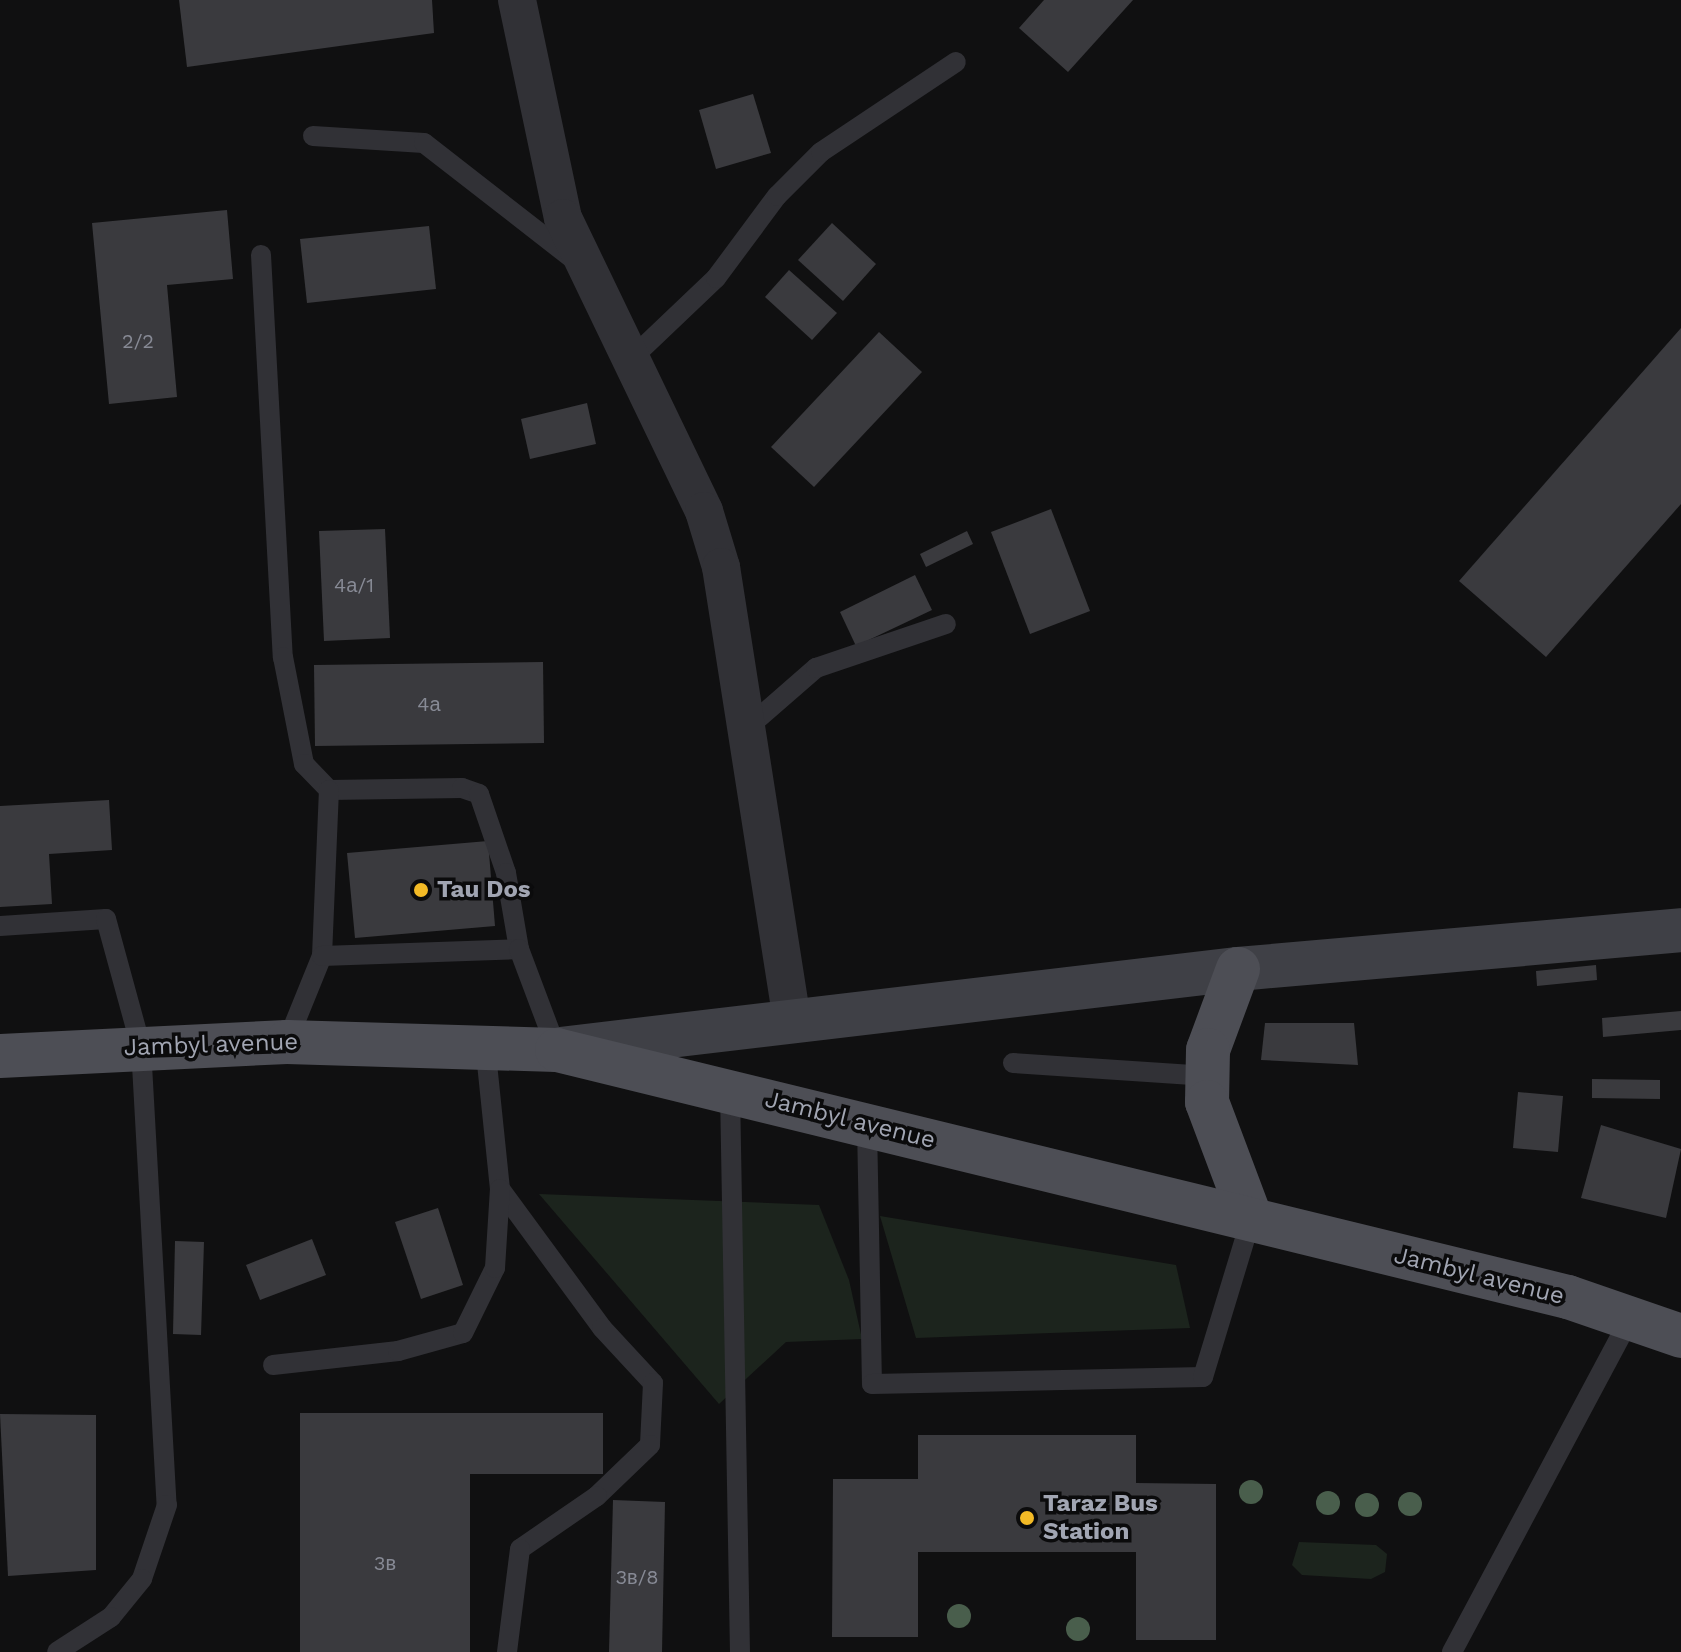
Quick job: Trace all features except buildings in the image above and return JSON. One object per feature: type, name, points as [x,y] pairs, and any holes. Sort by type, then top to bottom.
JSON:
[{"type":"main road","points":[[557,1050],[1238,969],[1681,930]]},
{"type":"main road","points":[[1238,969],[1208,1050],[1207,1102],[1251,1219]]},
{"type":"main road","name":"Jambyl avenue","points":[[0,1056],[287,1042],[485,1044],[557,1050],[1251,1219],[1630,1318],[1681,1336]]},
{"type":"street","points":[[517,0],[563,218],[583,267],[632,358],[704,511],[721,567],[743,732],[792,1022]]},
{"type":"lane","points":[[632,358],[716,278],[777,196],[821,152],[956,62]]},
{"type":"lane","points":[[313,136],[424,143],[583,267]]},
{"type":"lane","points":[[261,255],[283,657],[304,764],[329,790],[322,956],[287,1042]]},
{"type":"lane","points":[[743,732],[816,668],[946,624]]},
{"type":"lane","points":[[329,790],[462,788],[479,794],[506,873],[519,949],[557,1050]]},
{"type":"lane","points":[[0,926],[106,919],[141,1047],[167,1505],[142,1579],[111,1617],[57,1652]]},
{"type":"lane","points":[[322,956],[519,949]]},
{"type":"lane","points":[[273,1365],[398,1351],[463,1333],[495,1268],[500,1189],[485,1044]]},
{"type":"lane","points":[[1013,1063],[1208,1076]]},
{"type":"lane","points":[[730,1091],[740,1652]]},
{"type":"lane","points":[[867,1125],[872,1384],[1203,1377],[1251,1219]]},
{"type":"lane","points":[[500,1189],[602,1328],[653,1383],[650,1445],[597,1496],[520,1549],[507,1652]]},
{"type":"lane","points":[[1452,1652],[1630,1318]]},
{"type":"shaded area","points":[[539,1194],[819,1205],[849,1280],[862,1339],[786,1342],[719,1404]]},
{"type":"shaded area","points":[[880,1216],[1176,1265],[1190,1328],[916,1338]]},
{"type":"shaded area","points":[[1299,1542],[1376,1545],[1387,1554],[1385,1572],[1371,1579],[1302,1575],[1292,1565]]},
{"type":"place","name":"Tau Dos","points":[[421,890]]},
{"type":"place","name":"Taraz Bus Station","points":[[1027,1518]]}]
